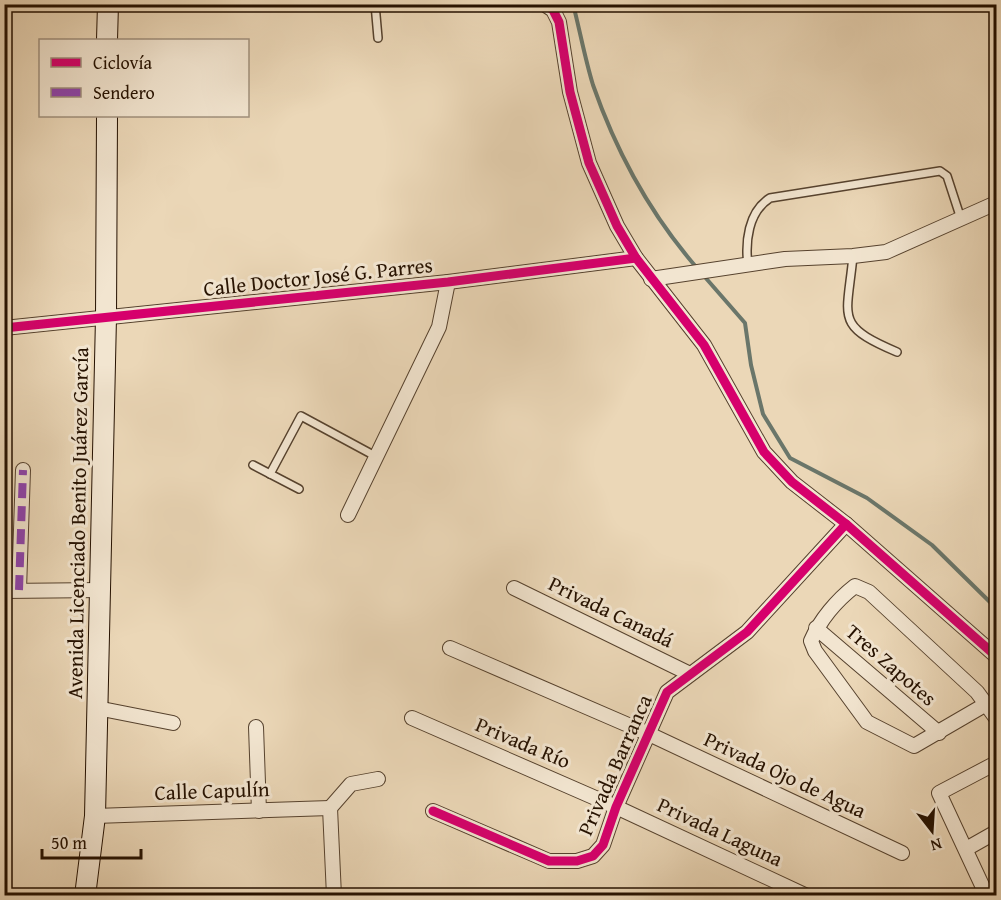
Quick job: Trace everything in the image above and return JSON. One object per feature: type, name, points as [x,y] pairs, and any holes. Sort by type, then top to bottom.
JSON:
[{"type":"main road","points":[[107,39],[108,4]]},
{"type":"main road","name":"Avenida Licenciado Benito Juárez García","points":[[85,896],[95,816],[106,317],[107,117]]},
{"type":"street","points":[[548,7],[559,22],[570,92],[589,163],[617,226],[651,279],[704,345],[764,452],[792,482],[846,524],[996,656]]},
{"type":"street","points":[[651,279],[785,259],[886,252],[996,203]]},
{"type":"street","name":"Calle Doctor José G. Parres","points":[[4,328],[448,282],[636,258]]},
{"type":"street","points":[[348,515],[439,327],[448,282]]},
{"type":"street","points":[[19,590],[23,470]]},
{"type":"street","name":"Privada Barranca","points":[[433,811],[549,861],[577,861],[593,856],[603,845],[616,807],[667,692],[747,632],[846,524]]},
{"type":"street","points":[[988,703],[939,734],[914,746],[867,722],[815,651],[811,640],[816,628],[844,594],[855,586],[869,592],[988,703],[996,718]]},
{"type":"street","name":"Privada Canadá","points":[[514,588],[690,674]]},
{"type":"street","points":[[4,591],[101,590]]},
{"type":"street","name":"Tres Zapotes","points":[[816,628],[939,734]]},
{"type":"street","name":"Privada Ojo de Agua","points":[[450,648],[649,734],[902,853]]},
{"type":"street","points":[[98,708],[173,723]]},
{"type":"street","name":"Privada Río","points":[[412,718],[616,807]]},
{"type":"street","points":[[256,728],[259,811]]},
{"type":"street","points":[[987,896],[939,793],[996,763]]},
{"type":"street","points":[[334,896],[330,808],[351,784],[378,779]]},
{"type":"street","name":"Privada Laguna","points":[[616,807],[807,896]]},
{"type":"street","name":"Calle Capulín","points":[[95,816],[330,808]]},
{"type":"street","points":[[966,849],[996,832]]},
{"type":"lane","points":[[375,4],[378,38]]},
{"type":"lane","points":[[745,266],[746,248],[753,219],[762,202],[770,198],[940,171],[947,176],[964,218]]},
{"type":"lane","points":[[853,256],[848,313],[850,325],[866,339],[897,352]]},
{"type":"lane","points":[[270,474],[301,416],[377,457]]},
{"type":"lane","points":[[253,465],[299,489]]},
{"type":"waterway","points":[[573,4],[587,65],[612,134],[650,204],[680,248],[697,268]]},
{"type":"waterway","points":[[704,276],[745,323],[751,365],[763,414],[790,458],[867,498],[932,545],[996,608]]},
{"type":"marked path","points":[[19,590],[23,470]]},
{"type":"cycle path","points":[[544,4],[553,10],[559,22],[570,92],[589,163],[617,226],[636,258],[704,345],[764,452],[792,482],[846,524],[996,656]]},
{"type":"cycle path","points":[[4,328],[448,282],[636,258]]},
{"type":"cycle path","points":[[433,811],[549,861],[577,861],[593,856],[603,845],[616,807],[667,692],[747,632],[846,524]]}]
